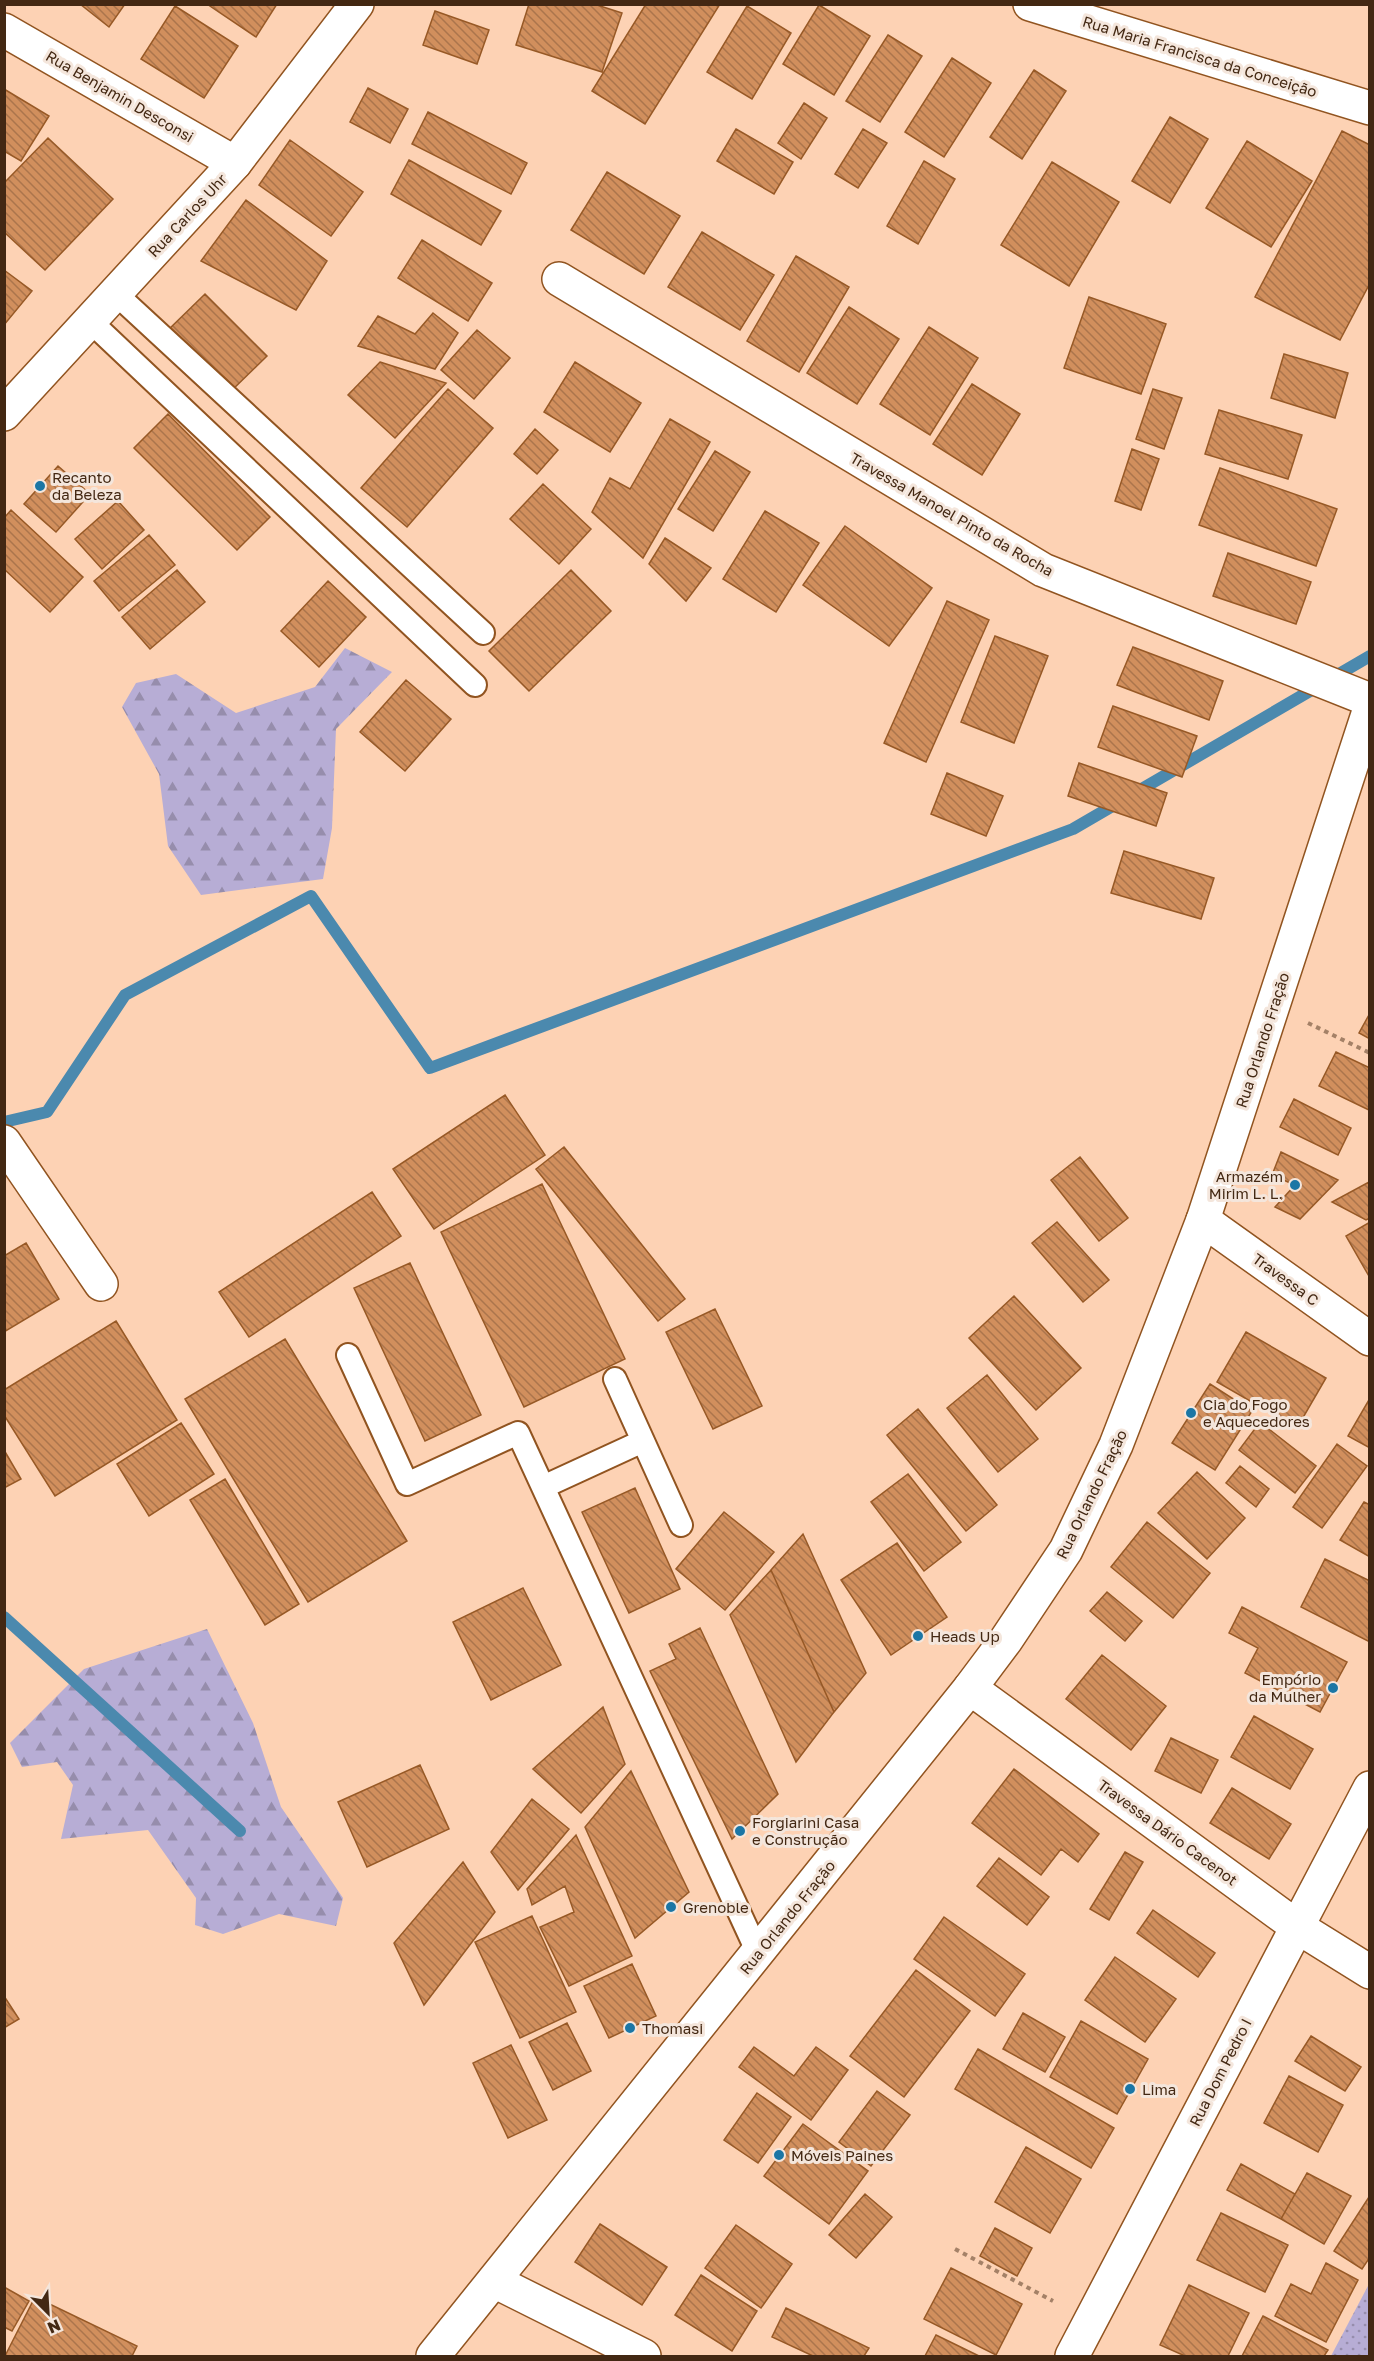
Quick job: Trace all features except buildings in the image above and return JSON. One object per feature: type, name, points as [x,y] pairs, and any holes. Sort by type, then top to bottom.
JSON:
[{"type":"street","name":"Rua Carlos Uhr","points":[[4,414],[235,163],[357,4]]},
{"type":"street","name":"Rua Maria Francisca da Conceição","points":[[1030,4],[1370,108]]},
{"type":"street","name":"Rua Benjamin Desconsi","points":[[4,30],[235,163]]},
{"type":"street","name":"Travessa Manoel Pinto da Rocha","points":[[559,279],[1043,570],[1370,700]]},
{"type":"street","name":"Rua Orlando Fração","points":[[433,2356],[970,1688],[1006,1640],[1066,1550],[1116,1445],[1203,1220],[1370,708]]},
{"type":"street","points":[[4,1142],[101,1284]]},
{"type":"street","name":"Travessa C","points":[[1203,1220],[1370,1339]]},
{"type":"street","name":"Travessa Dário Cacenot","points":[[970,1688],[1296,1926],[1370,1972]]},
{"type":"street","name":"Rua Dom Pedro I","points":[[1072,2356],[1370,1788]]},
{"type":"street","points":[[494,2281],[644,2356]]},
{"type":"lane","points":[[115,294],[483,633]]},
{"type":"lane","points":[[90,321],[475,685]]},
{"type":"lane","points":[[348,1355],[407,1484],[518,1433],[758,1953]]},
{"type":"lane","points":[[615,1379],[681,1525]]},
{"type":"lane","points":[[543,1487],[643,1441]]},
{"type":"path","points":[[1303,1021],[1370,1053]]},
{"type":"path","points":[[956,2249],[1053,2301]]},
{"type":"green space","points":[[345,648],[392,672],[336,729],[332,828],[323,879],[201,895],[168,846],[159,774],[122,707],[136,683],[176,674],[236,713],[315,687]]},
{"type":"green space","points":[[207,1629],[253,1723],[281,1807],[343,1898],[336,1926],[279,1914],[223,1934],[195,1925],[196,1898],[148,1830],[61,1839],[73,1785],[57,1762],[22,1767],[10,1743],[84,1669]]},
{"type":"green space","points":[[1369,2284],[1369,2356],[1331,2356]]},
{"type":"waterway","points":[[4,1122],[47,1112],[125,995],[311,896],[430,1068],[1073,829],[1370,656]]},
{"type":"waterway","points":[[4,1617],[240,1831]]},
{"type":"place","name":"Recanto da Beleza","points":[[40,486]]},
{"type":"place","name":"Armazém Mirim L. L.","points":[[1295,1185]]},
{"type":"place","name":"Cia do Fogo e Aquecedores","points":[[1191,1413]]},
{"type":"place","name":"Heads Up","points":[[918,1636]]},
{"type":"place","name":"Empório da Mulher","points":[[1333,1688]]},
{"type":"place","name":"Forgiarini Casa e Construção","points":[[740,1831]]},
{"type":"place","name":"Grenoble","points":[[671,1907]]},
{"type":"place","name":"Thomasi","points":[[630,2028]]},
{"type":"place","name":"Lima","points":[[1130,2089]]},
{"type":"place","name":"Móveis Paines","points":[[779,2155]]}]
